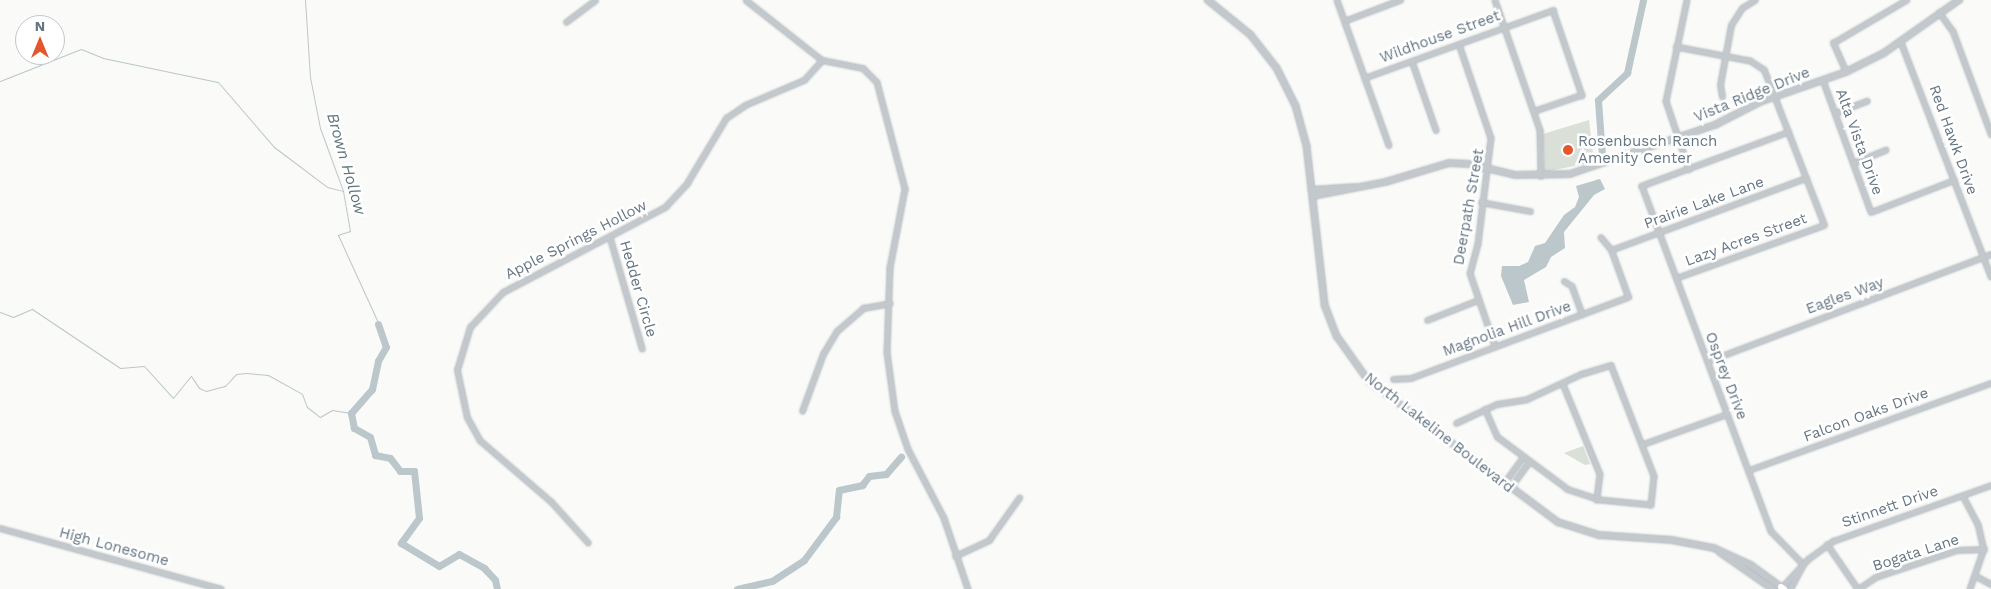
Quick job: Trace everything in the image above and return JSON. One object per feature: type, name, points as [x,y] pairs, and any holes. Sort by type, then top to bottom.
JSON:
[{"type":"street","points":[[566,22],[595,0]]},
{"type":"street","points":[[746,0],[822,60],[864,68],[872,74],[902,170],[905,199],[892,245],[887,352],[898,423],[944,518],[955,556],[968,589]]},
{"type":"street","name":"North Lakeline Boulevard","points":[[1208,0],[1251,35],[1281,76],[1304,134],[1325,305],[1351,360],[1380,392],[1503,484],[1558,522],[1587,533],[1714,548],[1745,561],[1782,588]]},
{"type":"street","points":[[1337,0],[1389,145]]},
{"type":"street","points":[[1344,20],[1400,0]]},
{"type":"street","points":[[1495,0],[1535,112],[1541,141],[1541,177]]},
{"type":"street","points":[[1687,0],[1666,101],[1689,169],[1790,132]]},
{"type":"street","points":[[1722,97],[1720,85],[1734,18],[1755,0]]},
{"type":"street","points":[[1846,72],[1833,42],[1906,0]]},
{"type":"street","name":"Vista Ridge Drive","points":[[1312,193],[1363,187],[1437,165],[1488,167],[1541,177],[1570,174],[1677,138],[1776,97],[1846,72],[1901,42],[1939,12],[1959,0]]},
{"type":"street","name":"Wildhouse Street","points":[[1364,78],[1553,10],[1582,95],[1535,112]]},
{"type":"street","points":[[1939,12],[1953,31],[1991,134]]},
{"type":"street","name":"Red Hawk Drive","points":[[1901,42],[1991,276]]},
{"type":"street","name":"Deerpath Street","points":[[1459,44],[1492,138],[1481,202],[1478,244],[1470,268],[1478,300],[1495,346]]},
{"type":"street","points":[[1676,47],[1758,65],[1769,78],[1806,178]]},
{"type":"street","name":"Apple Springs Hollow","points":[[588,543],[551,502],[480,441],[464,409],[457,370],[470,328],[499,295],[610,237],[670,203],[730,115],[804,80],[822,60]]},
{"type":"street","points":[[1412,61],[1436,130]]},
{"type":"street","name":"Alta Vista Drive","points":[[1823,80],[1872,212],[1954,180]]},
{"type":"street","points":[[1835,113],[1867,101]]},
{"type":"street","points":[[1853,162],[1886,150]]},
{"type":"street","name":"Osprey Drive","points":[[1689,169],[1642,186],[1771,531],[1803,564]]},
{"type":"street","name":"Lazy Acres Street","points":[[1676,278],[1824,225],[1806,178]]},
{"type":"street","name":"Prairie Lake Lane","points":[[1611,250],[1806,178]]},
{"type":"street","points":[[1481,202],[1530,211]]},
{"type":"street","name":"Hedder Circle","points":[[610,237],[642,348]]},
{"type":"street","points":[[1601,238],[1611,250]]},
{"type":"street","name":"Magnolia Hill Drive","points":[[1393,378],[1411,378],[1628,297],[1611,250]]},
{"type":"street","name":"Eagles Way","points":[[1708,361],[1991,254]]},
{"type":"street","points":[[1564,281],[1572,286],[1582,314]]},
{"type":"street","points":[[1426,320],[1478,300]]},
{"type":"street","points":[[802,411],[823,354],[837,330],[863,308],[890,303]]},
{"type":"street","points":[[1456,423],[1485,410],[1527,399],[1563,384],[1581,374],[1611,365],[1654,476],[1651,504],[1597,500],[1567,489],[1528,463],[1496,437],[1485,410]]},
{"type":"street","name":"Falcon Oaks Drive","points":[[1749,470],[1991,383]]},
{"type":"street","points":[[1563,384],[1600,474],[1597,500]]},
{"type":"street","points":[[1643,444],[1727,414]]},
{"type":"street","points":[[1503,484],[1522,458]]},
{"type":"street","points":[[1510,489],[1528,463]]},
{"type":"street","name":"Stinnett Drive","points":[[1782,588],[1803,564],[1827,544],[1963,496],[1991,484]]},
{"type":"street","points":[[1963,496],[1978,524],[1984,549],[1970,589]]},
{"type":"street","points":[[955,556],[990,539],[1019,498]]},
{"type":"street","name":"High Lonesome","points":[[0,528],[221,589]]},
{"type":"street","points":[[1827,544],[1858,589]]},
{"type":"street","name":"North Lakeline Boulevard","points":[[1714,548],[1773,589]]},
{"type":"street","name":"Bogata Lane","points":[[1858,589],[1876,577],[1956,550],[1984,549]]},
{"type":"street","name":"Stinnett Drive","points":[[1790,589],[1803,564]]},
{"type":"street","points":[[1976,576],[1991,584]]},
{"type":"shaded area","points":[[1589,120],[1594,162],[1544,172],[1543,134]]},
{"type":"shaded area","points":[[1600,179],[1605,189],[1594,195],[1564,232],[1565,248],[1551,257],[1546,267],[1524,280],[1529,302],[1513,305],[1501,276],[1502,266],[1519,266],[1528,262],[1535,246],[1545,243],[1564,215],[1575,207],[1579,197],[1576,186]]},
{"type":"shaded area","points":[[1583,446],[1590,464],[1585,465],[1564,453]]},
{"type":"waterway","name":"Brown Hollow","points":[[305,0],[310,77],[320,128],[343,191],[350,231],[338,235],[377,320]]},
{"type":"waterway","points":[[1602,155],[1598,100],[1627,73],[1643,0]]},
{"type":"waterway","points":[[0,81],[81,49],[103,58],[218,82],[274,147],[327,187],[343,191]]},
{"type":"waterway","points":[[1594,182],[1597,179]]},
{"type":"waterway","points":[[0,312],[13,317],[32,309],[120,368],[144,366],[173,398],[191,376],[199,388],[206,391],[225,386],[236,374],[246,373],[268,375],[302,394],[307,407],[320,417],[332,410],[351,413]]},
{"type":"waterway","name":"Brown Hollow","points":[[378,324],[386,347],[378,361],[372,389],[351,413],[354,428],[370,437],[375,455],[390,458],[400,471],[414,471],[419,518],[401,543],[439,566],[459,554],[484,568],[495,580],[497,589]]},
{"type":"waterway","points":[[737,589],[772,581],[804,560],[836,517],[839,490],[862,485],[869,476],[886,474],[901,457]]},
{"type":"place","name":"Rosenbusch Ranch Amenity Center","points":[[1568,150]]}]
